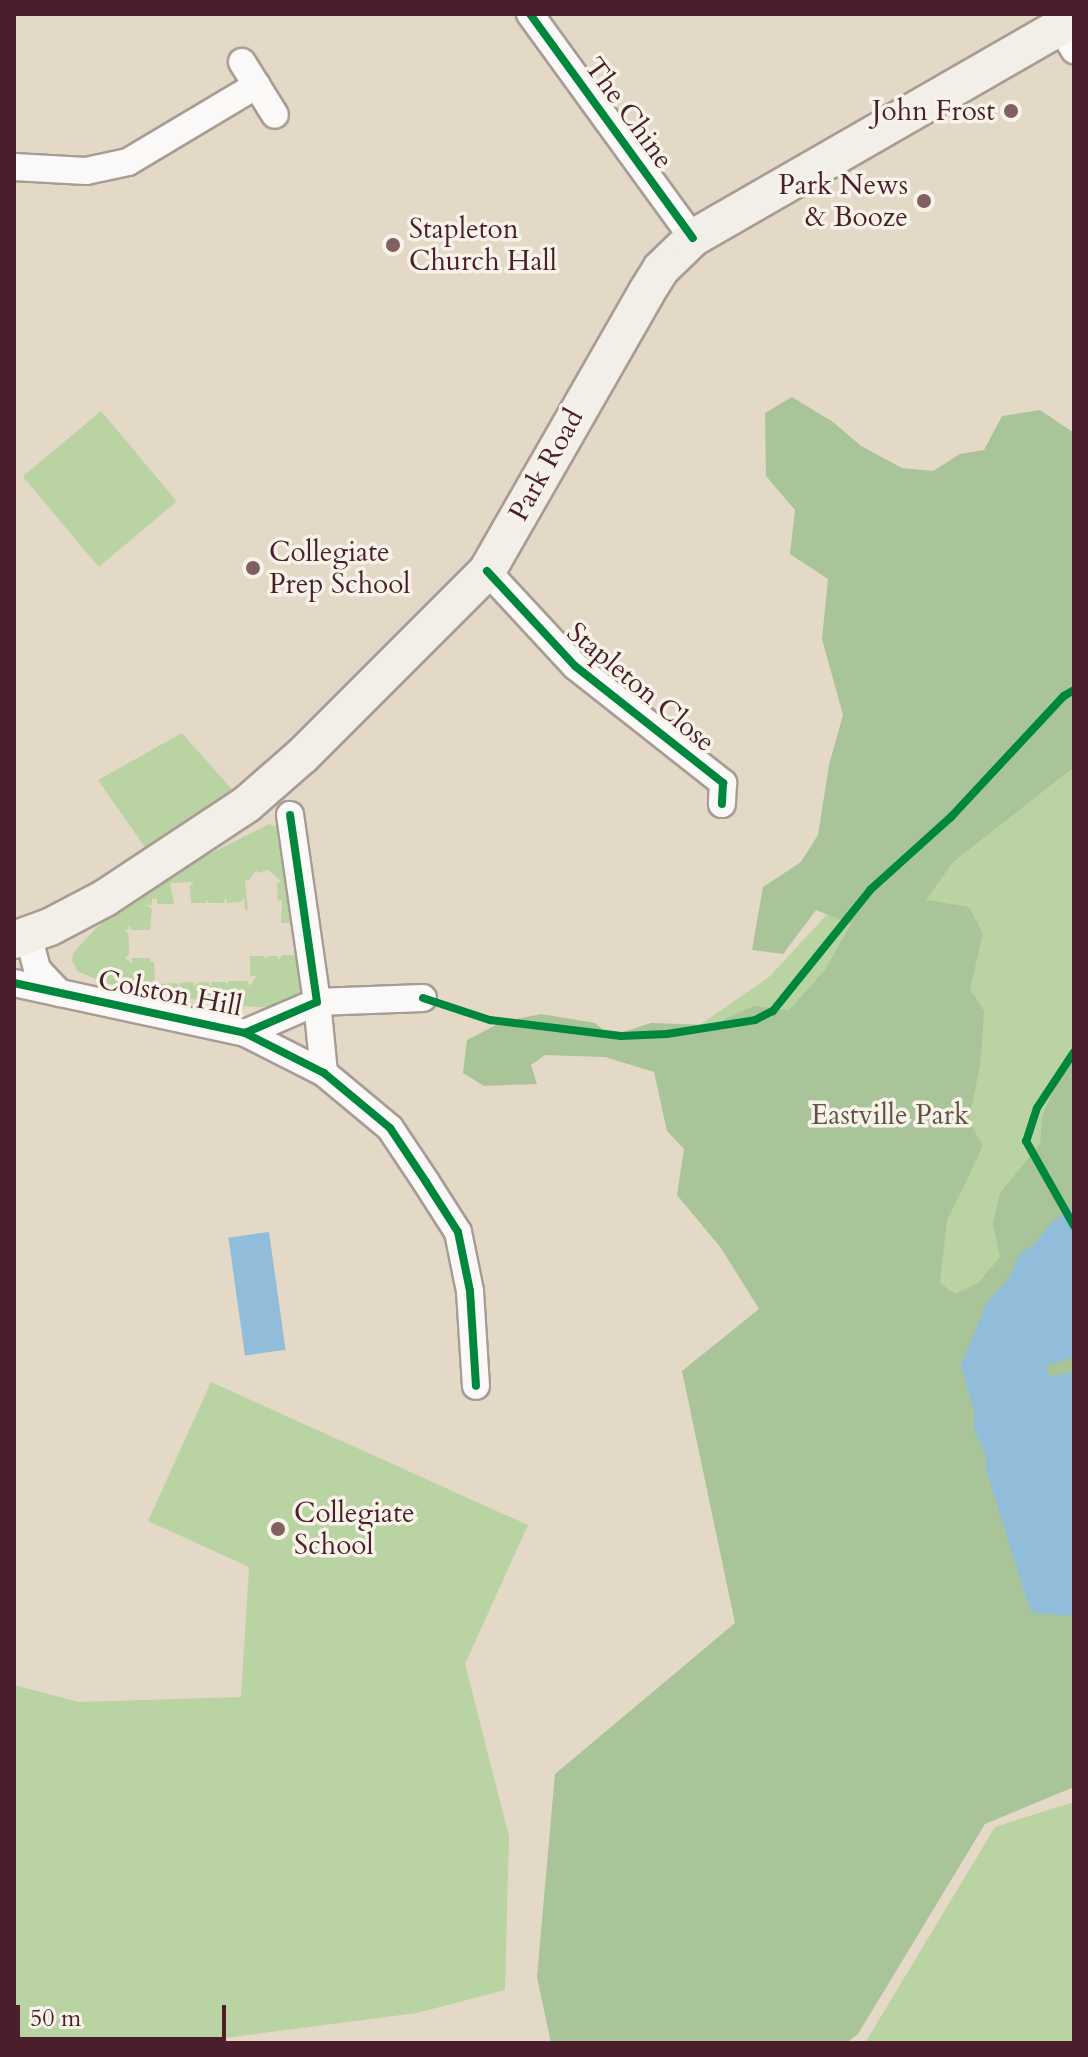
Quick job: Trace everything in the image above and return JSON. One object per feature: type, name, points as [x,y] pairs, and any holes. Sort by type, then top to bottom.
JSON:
[{"type":"main road","name":"Park Road","points":[[21,938],[105,898],[263,792],[487,571],[646,293],[661,269],[693,238],[1070,32]]},
{"type":"street","name":"The Chine","points":[[530,14],[693,238]]},
{"type":"street","points":[[242,62],[275,115]]},
{"type":"street","points":[[14,167],[86,171],[128,162],[257,85]]},
{"type":"street","name":"Stapleton Close","points":[[487,571],[575,666],[723,783],[722,804]]},
{"type":"street","points":[[290,815],[324,1073]]},
{"type":"street","name":"Colston Hill","points":[[21,938],[37,969],[59,993]]},
{"type":"street","name":"Colston Hill","points":[[14,983],[245,1033],[317,1002],[423,998]]},
{"type":"street","points":[[245,1033],[324,1073],[390,1128],[458,1232],[470,1291],[476,1386]]},
{"type":"green space","points":[[792,397],[833,422],[861,446],[902,468],[933,471],[960,454],[984,450],[1002,416],[1040,410],[1074,433],[1074,767],[953,862],[926,900],[969,907],[983,934],[970,989],[984,1011],[981,1059],[969,1121],[983,1146],[947,1221],[940,1283],[955,1294],[978,1283],[1000,1257],[993,1223],[1000,1193],[1040,1144],[1042,1116],[1058,1081],[1074,1060],[1074,1787],[985,1824],[858,2034],[846,2043],[551,2043],[537,1977],[555,1774],[735,1623],[682,1371],[759,1309],[721,1248],[677,1195],[684,1149],[667,1131],[654,1072],[605,1057],[545,1055],[531,1065],[537,1084],[484,1086],[463,1073],[467,1040],[502,1022],[541,1014],[595,1023],[611,1036],[651,1023],[712,1025],[754,1006],[789,1010],[825,970],[851,924],[816,910],[783,954],[752,950],[763,887],[801,862],[818,835],[829,765],[843,715],[822,639],[828,579],[790,554],[795,510],[766,476],[765,413]]},
{"type":"green space","points":[[101,411],[177,501],[99,567],[23,477]]},
{"type":"green space","name":"Eastville Park","points":[[1074,649],[1074,1263],[978,1363],[668,1047],[769,977]]},
{"type":"green space","points":[[182,733],[237,795],[149,853],[98,780]]},
{"type":"green space","points":[[269,824],[281,829],[293,923],[281,923],[282,900],[278,901],[277,883],[281,881],[268,870],[258,873],[256,870],[249,881],[245,880],[248,910],[245,910],[244,898],[241,902],[227,903],[226,898],[224,903],[209,903],[207,899],[206,903],[191,903],[190,886],[194,882],[170,883],[174,904],[157,904],[157,899],[152,899],[152,905],[147,905],[152,909],[150,930],[132,930],[129,925],[128,930],[124,930],[128,933],[129,944],[129,954],[125,958],[132,963],[132,958],[150,958],[150,962],[154,962],[155,979],[149,983],[159,989],[159,984],[177,983],[178,988],[180,983],[193,982],[194,987],[197,983],[208,982],[211,987],[212,982],[225,982],[228,986],[228,981],[247,981],[250,986],[256,976],[250,976],[250,956],[264,956],[266,960],[267,956],[278,956],[279,960],[282,955],[294,955],[297,959],[298,955],[310,994],[276,1008],[225,1005],[105,983],[77,971],[72,960],[74,952],[96,928],[166,876]]},
{"type":"green space","points":[[211,1382],[528,1525],[465,1664],[509,1836],[505,1990],[417,2013],[186,2043],[14,2041],[14,1685],[79,1702],[241,1697],[249,1567],[148,1521]]},
{"type":"green space","points":[[1074,1802],[1074,2043],[865,2043],[995,1827]]},
{"type":"water","points":[[1074,1206],[1074,1338],[1071,1343],[1074,1357],[1046,1366],[1049,1376],[1072,1373],[1074,1378],[1074,1616],[1033,1613],[1028,1604],[986,1469],[985,1454],[973,1426],[975,1415],[961,1365],[987,1302],[1009,1278],[1020,1253],[1035,1244],[1051,1223]]},
{"type":"water","points":[[269,1232],[286,1350],[245,1356],[228,1238]]},
{"type":"cycle path","points":[[530,14],[693,238]]},
{"type":"cycle path","points":[[487,571],[575,666],[723,783],[722,804]]},
{"type":"cycle path","points":[[423,998],[490,1020],[621,1036],[667,1034],[755,1020],[773,1011],[871,889],[951,817],[1064,696],[1074,690]]},
{"type":"cycle path","points":[[14,983],[245,1033],[317,1002],[290,815]]},
{"type":"cycle path","points":[[245,1033],[324,1073],[390,1128],[426,1182],[458,1232],[470,1291],[476,1386]]},
{"type":"cycle path","points":[[1074,1052],[1037,1108],[1026,1141],[1074,1226]]},
{"type":"place","name":"John Frost","points":[[1011,111]]},
{"type":"place","name":"Park News & Booze","points":[[924,201]]},
{"type":"place","name":"Stapleton Church Hall","points":[[393,245]]},
{"type":"place","name":"Collegiate Prep School","points":[[253,568]]},
{"type":"place","name":"Collegiate School","points":[[278,1529]]}]
